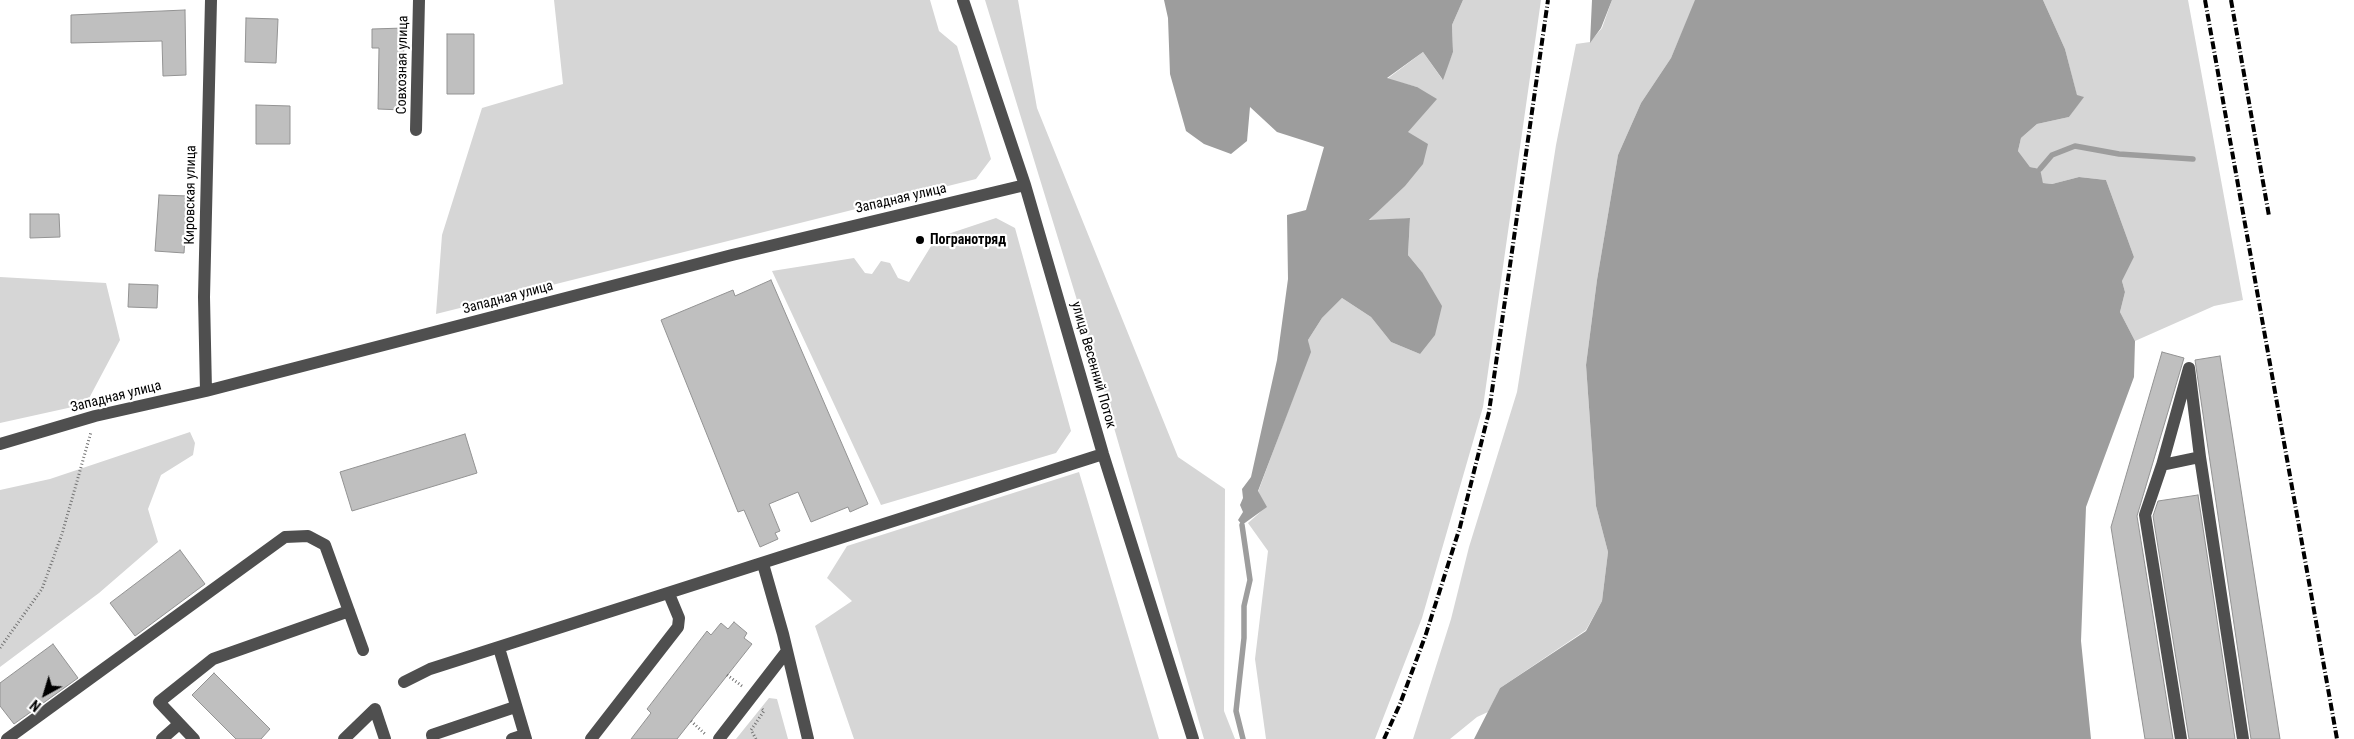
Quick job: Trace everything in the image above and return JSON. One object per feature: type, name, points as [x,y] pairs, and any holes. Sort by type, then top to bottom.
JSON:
[{"type":"street","name":"Кировская улица","points":[[206,391],[204,297],[211,0]]},
{"type":"street","name":"Совхозная улица","points":[[416,130],[419,0]]},
{"type":"street","name":"улица Весенний Поток","points":[[963,0],[1025,185],[1104,454],[1193,739]]},
{"type":"street","name":"Западная улица","points":[[0,444],[95,416],[206,391],[732,255],[1025,185]]},
{"type":"street","points":[[2181,739],[2145,515],[2162,465],[2190,368],[2200,457],[2243,739]]},
{"type":"street","points":[[404,682],[430,669],[1104,454]]},
{"type":"street","points":[[2162,465],[2200,457]]},
{"type":"street","points":[[7,739],[285,537],[308,536],[325,545],[363,650]]},
{"type":"street","points":[[763,564],[787,651],[808,739]]},
{"type":"street","points":[[591,739],[678,627],[679,618],[669,594]]},
{"type":"street","points":[[194,739],[159,702],[213,659],[349,611]]},
{"type":"street","points":[[499,648],[515,707],[521,738]]},
{"type":"street","points":[[719,739],[787,651]]},
{"type":"street","points":[[433,739],[432,735],[515,707]]},
{"type":"street","points":[[344,739],[376,709],[385,739]]},
{"type":"street","points":[[162,739],[179,724]]},
{"type":"path","points":[[0,648],[42,589],[62,534],[95,416]]},
{"type":"path","points":[[727,675],[742,686]]},
{"type":"path","points":[[691,721],[706,734]]},
{"type":"shaded area","points":[[554,0],[930,0],[939,31],[957,46],[991,159],[976,179],[436,314],[442,235],[482,108],[563,84]]},
{"type":"shaded area","points":[[985,0],[1018,0],[1037,108],[1178,457],[1225,489],[1224,711],[1235,739],[1204,739],[1080,310]]},
{"type":"shaded area","points":[[1164,0],[1463,0],[1452,25],[1453,52],[1443,80],[1423,52],[1387,78],[1417,87],[1437,99],[1408,132],[1428,144],[1423,164],[1405,186],[1369,220],[1410,218],[1408,255],[1422,272],[1442,306],[1435,335],[1420,354],[1391,342],[1371,317],[1342,298],[1322,318],[1308,340],[1311,352],[1258,491],[1267,507],[1242,525],[1238,520],[1243,512],[1240,505],[1243,498],[1242,489],[1251,477],[1277,360],[1288,279],[1287,215],[1306,210],[1324,147],[1277,132],[1250,107],[1247,141],[1231,154],[1204,144],[1186,131],[1170,74],[1168,18]]},
{"type":"shaded area","points":[[1463,0],[1541,0],[1483,407],[1422,618],[1375,739],[1266,739],[1255,659],[1268,551],[1248,523],[1266,507],[1258,492],[1310,352],[1308,340],[1322,318],[1342,298],[1371,317],[1391,342],[1420,354],[1422,272],[1408,255],[1410,218],[1369,221],[1385,202],[1408,132],[1417,87],[1387,79],[1423,52],[1442,79],[1453,52],[1452,25]]},
{"type":"shaded area","points":[[1592,0],[1612,0],[1601,28],[1590,43]]},
{"type":"shaded area","points":[[1612,0],[1695,0],[1695,2],[1671,58],[1641,103],[1618,155],[1597,280],[1586,365],[1596,506],[1608,552],[1602,601],[1586,630],[1500,688],[1488,712],[1477,717],[1450,739],[1413,739],[1451,619],[1469,547],[1517,392],[1556,145],[1576,44],[1590,42],[1602,28]]},
{"type":"shaded area","points":[[1695,0],[2043,0],[2065,49],[2077,95],[2084,97],[2069,117],[2037,124],[2021,138],[2018,151],[2030,167],[2040,169],[2043,183],[2052,184],[2079,177],[2106,180],[2134,257],[2122,281],[2125,292],[2120,312],[2135,341],[2134,377],[2086,507],[2081,641],[2091,739],[1474,739],[1500,688],[1586,631],[1602,601],[1608,552],[1596,506],[1586,365],[1597,280],[1618,155],[1641,103],[1671,58]]},
{"type":"shaded area","points":[[2043,0],[2188,0],[2243,300],[2214,306],[2135,341],[2120,312],[2125,292],[2122,281],[2134,257],[2106,180],[2079,177],[2052,184],[2043,183],[2039,169],[2030,167],[2018,151],[2021,138],[2037,124],[2069,117],[2083,97],[2077,96],[2065,49]]},
{"type":"shaded area","points":[[996,218],[1015,228],[1071,431],[1056,453],[881,505],[772,271],[854,258],[865,273],[872,274],[881,261],[890,263],[898,278],[909,282],[936,238]]},
{"type":"shaded area","points":[[0,277],[106,283],[120,340],[86,404],[0,423]]},
{"type":"shaded area","points":[[190,432],[195,443],[193,455],[161,475],[148,509],[158,542],[99,593],[0,667],[0,490],[50,479]]},
{"type":"shaded area","points":[[1079,472],[1159,739],[854,739],[815,626],[852,601],[827,578],[847,546]]},
{"type":"shaded area","points":[[769,698],[777,699],[788,739],[736,739]]},
{"type":"building","points":[[185,10],[186,75],[163,76],[162,41],[71,43],[71,15]]},
{"type":"building","points":[[246,18],[278,19],[276,63],[245,62]]},
{"type":"building","points":[[404,28],[403,110],[378,109],[379,48],[372,48],[372,29]]},
{"type":"building","points":[[447,34],[474,34],[474,94],[447,94]]},
{"type":"building","points":[[256,105],[290,106],[290,144],[256,144]]},
{"type":"building","points":[[159,195],[188,196],[184,253],[155,251]]},
{"type":"building","points":[[30,214],[59,214],[60,237],[30,238]]},
{"type":"building","points":[[771,280],[868,504],[850,512],[848,507],[811,522],[798,492],[769,504],[780,531],[775,533],[778,539],[760,547],[744,510],[738,512],[661,320],[733,290],[735,296]]},
{"type":"building","points":[[129,284],[158,285],[157,308],[128,307]]},
{"type":"building","points":[[2162,352],[2184,358],[2137,516],[2173,739],[2145,739],[2111,527]]},
{"type":"building","points":[[2220,356],[2280,739],[2251,739],[2195,360]]},
{"type":"building","points":[[465,434],[477,473],[352,511],[340,472]]},
{"type":"building","points":[[2198,495],[2235,739],[2189,739],[2153,516],[2158,501]]},
{"type":"building","points":[[180,550],[205,584],[135,636],[110,603]]},
{"type":"building","points":[[734,622],[747,633],[744,638],[752,644],[677,739],[631,739],[651,713],[647,709],[707,631],[711,635],[721,623],[728,629]]},
{"type":"building","points":[[53,644],[78,678],[14,724],[0,706],[0,683]]},
{"type":"building","points":[[214,673],[270,729],[261,739],[236,739],[192,695]]},
{"type":"waterway","points":[[2040,169],[2052,155],[2075,146],[2119,154],[2193,159]]},
{"type":"waterway","points":[[1242,525],[1250,580],[1244,606],[1244,638],[1236,711],[1243,739]]},
{"type":"railway","points":[[1384,739],[1400,704],[1426,634],[1460,527],[1489,412],[1548,0]]},
{"type":"railway","points":[[2205,0],[2337,739]]},
{"type":"railway","points":[[2231,0],[2269,216]]},
{"type":"place","name":"Погранотряд","points":[[920,240]]}]
